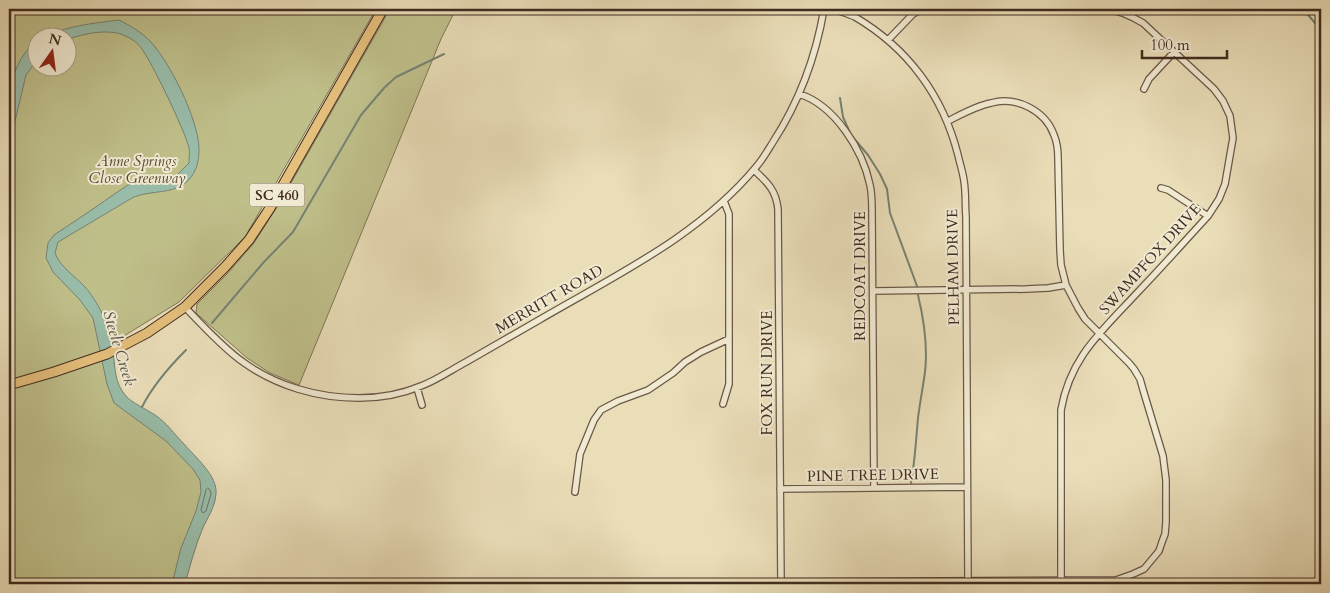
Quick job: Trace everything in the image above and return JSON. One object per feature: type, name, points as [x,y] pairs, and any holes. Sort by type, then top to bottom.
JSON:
[{"type":"main road","name":"SC 460","points":[[9,384],[107,354],[147,333],[185,307],[225,267],[249,240],[270,208],[383,9]]},
{"type":"street","name":"MERRITT ROAD","points":[[185,307],[242,362],[285,385],[317,394],[358,398],[393,394],[417,388],[442,376],[661,249],[693,227],[724,201],[754,170],[786,123],[807,76],[824,9]]},
{"type":"street","name":"PELHAM DRIVE","points":[[834,9],[854,17],[881,34],[910,61],[930,86],[948,120],[955,142],[964,181],[968,580]]},
{"type":"street","points":[[888,40],[913,14],[922,9]]},
{"type":"street","name":"SWAMPFOX DRIVE","points":[[1061,580],[1061,410],[1066,386],[1084,353],[1208,216],[1219,199],[1225,184],[1234,138],[1230,116],[1214,89],[1143,23],[1130,16],[1105,9]]},
{"type":"street","points":[[1144,89],[1149,79],[1174,52]]},
{"type":"street","name":"REDCOAT DRIVE","points":[[799,94],[812,100],[833,117],[854,143],[863,161],[870,186],[872,198],[874,488]]},
{"type":"street","points":[[781,583],[1116,580],[1144,569],[1159,551],[1165,534],[1166,480],[1163,456],[1140,379],[1129,363],[1085,319],[1066,285],[1061,265],[1060,250],[1057,144],[1050,126],[1043,117],[1025,105],[1003,101],[992,102],[948,120]]},
{"type":"street","name":"FOX RUN DRIVE","points":[[754,170],[770,185],[777,200],[778,209],[781,583]]},
{"type":"street","points":[[1161,188],[1168,190],[1208,216]]},
{"type":"street","points":[[722,404],[729,384],[729,214],[724,201]]},
{"type":"street","points":[[873,291],[1026,290],[1066,285]]},
{"type":"street","points":[[575,492],[580,454],[594,420],[601,410],[618,401],[648,390],[673,373],[684,362],[729,339]]},
{"type":"street","points":[[417,388],[422,405]]},
{"type":"street","name":"PINE TREE DRIVE","points":[[780,489],[967,487]]},
{"type":"green space","name":"Anne Springs Close Greenway","points":[[9,9],[376,9],[245,237],[179,302],[106,347],[110,376],[135,410],[206,480],[179,584],[9,584]]},
{"type":"green space","points":[[390,9],[456,9],[441,39],[299,385],[270,373],[247,358],[196,313],[197,304],[254,243],[279,204]]},
{"type":"water","points":[[119,20],[136,29],[150,41],[158,50],[182,92],[194,122],[197,136],[199,148],[198,163],[193,174],[185,183],[171,190],[139,195],[132,198],[58,242],[55,253],[64,267],[94,298],[101,311],[111,338],[116,374],[122,391],[132,401],[163,422],[210,474],[216,487],[214,504],[199,536],[185,584],[172,584],[181,548],[196,511],[201,492],[200,480],[193,469],[166,441],[114,403],[107,384],[93,318],[80,300],[53,272],[46,258],[48,243],[54,235],[128,185],[177,175],[189,163],[189,148],[181,127],[158,77],[143,50],[130,38],[121,34],[101,32],[78,36],[78,28],[70,28]]},
{"type":"water","points":[[28,50],[28,72],[15,121],[9,128],[9,96],[12,80],[21,58]]},
{"type":"waterway","points":[[1303,9],[1321,30]]},
{"type":"waterway","points":[[212,323],[263,263],[293,232],[361,115],[384,88],[396,77],[444,54]]},
{"type":"waterway","points":[[840,98],[843,117],[851,135],[868,155],[887,189],[890,213],[917,286]]},
{"type":"waterway","points":[[911,483],[926,362],[925,333],[918,295]]},
{"type":"waterway","points":[[142,407],[161,377],[186,350]]},
{"type":"water label","name":"Steele Creek","points":[[120,348]]}]
